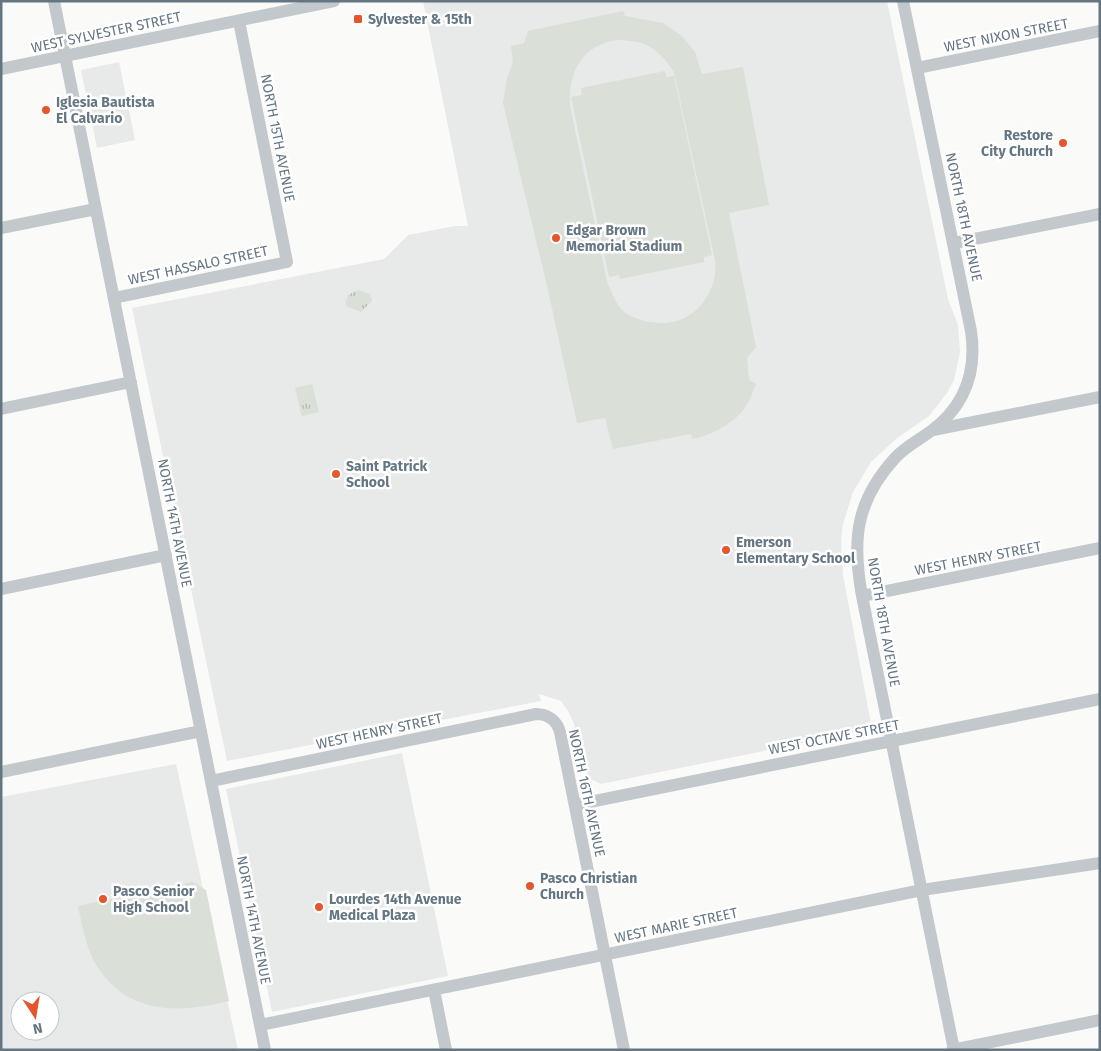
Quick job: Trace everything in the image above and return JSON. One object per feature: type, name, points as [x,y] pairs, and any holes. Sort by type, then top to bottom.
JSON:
[{"type":"street","name":"NORTH 14TH AVENUE","points":[[54,1],[265,1050]]},
{"type":"street","name":"WEST SYLVESTER STREET","points":[[1,69],[332,1]]},
{"type":"street","name":"NORTH 18TH AVENUE","points":[[904,1],[972,331],[973,357],[971,372],[960,400],[952,412],[931,431],[907,447],[895,458],[874,486],[867,501],[857,534],[856,548],[862,596],[953,1050]]},
{"type":"street","name":"NORTH 15TH AVENUE","points":[[239,21],[287,262]]},
{"type":"street","name":"WEST NIXON STREET","points":[[917,68],[1100,31]]},
{"type":"street","points":[[1,228],[96,209]]},
{"type":"street","points":[[954,243],[1100,214]]},
{"type":"street","name":"WEST HASSALO STREET","points":[[114,298],[287,262]]},
{"type":"street","points":[[1,408],[131,382]]},
{"type":"street","points":[[931,431],[1100,397]]},
{"type":"street","name":"WEST HENRY STREET","points":[[862,596],[1100,548]]},
{"type":"street","points":[[1,589],[166,556]]},
{"type":"street","name":"WEST OCTAVE STREET","points":[[575,805],[1100,699]]},
{"type":"street","name":"WEST HENRY STREET","points":[[211,781],[536,714],[553,720]]},
{"type":"street","name":"NORTH 16TH AVENUE","points":[[553,720],[560,732],[624,1050]]},
{"type":"street","points":[[1,772],[201,731]]},
{"type":"street","name":"WEST MARIE STREET","points":[[260,1025],[922,890],[1100,863]]},
{"type":"street","points":[[434,990],[446,1050]]},
{"type":"street","points":[[953,1050],[1100,1020]]},
{"type":"shaded area","points":[[423,1],[887,1],[948,299],[958,325],[960,352],[954,380],[947,393],[929,416],[896,439],[871,462],[853,492],[843,524],[841,541],[843,575],[872,729],[601,784],[586,777],[574,724],[568,711],[561,701],[539,694],[541,701],[227,761],[132,308],[384,259],[408,235],[455,226],[468,226]]},
{"type":"shaded area","points":[[119,62],[135,140],[97,148],[81,70]]},
{"type":"shaded area","points":[[402,753],[448,976],[272,1012],[226,789]]},
{"type":"shaded area","name":"Pasco Senior High School","points":[[176,764],[238,1050],[1,1050],[1,797]]},
{"type":"green space","name":"Edgar Brown Memorial Stadium","points":[[623,11],[625,16],[663,23],[682,36],[695,52],[702,74],[743,67],[769,205],[729,213],[756,347],[747,358],[749,380],[756,384],[749,401],[741,412],[715,432],[692,439],[691,434],[613,449],[605,418],[577,423],[548,290],[503,103],[507,78],[513,62],[511,46],[524,43],[528,31]],"holes":[[[626,40],[643,44],[657,51],[674,72],[715,260],[713,282],[704,302],[687,317],[666,323],[635,318],[622,310],[607,282],[570,106],[571,83],[579,63],[594,48],[604,43]]]},
{"type":"green space","points":[[665,71],[667,77],[674,76],[712,255],[704,257],[704,262],[620,279],[619,275],[609,277],[571,97],[582,95],[581,88]]},
{"type":"green space","points":[[359,290],[370,294],[372,301],[361,312],[346,306],[346,300],[349,295]]},
{"type":"green space","points":[[312,384],[319,412],[302,416],[295,388]]},
{"type":"green space","points":[[193,882],[206,890],[229,1001],[190,1008],[171,1008],[153,1006],[136,1001],[120,992],[106,979],[94,961],[86,941],[78,906]]},
{"type":"place","name":"Sylvester & 15th","points":[[358,19]]},
{"type":"place","name":"Iglesia Bautista El Calvario","points":[[46,110]]},
{"type":"place","name":"Restore City Church","points":[[1063,143]]},
{"type":"place","name":"Edgar Brown Memorial Stadium","points":[[556,238]]},
{"type":"place","name":"Saint Patrick School","points":[[336,474]]},
{"type":"place","name":"Emerson Elementary School","points":[[726,550]]},
{"type":"place","name":"Pasco Christian Church","points":[[530,886]]},
{"type":"place","name":"Pasco Senior High School","points":[[103,899]]},
{"type":"place","name":"Lourdes 14th Avenue Medical Plaza","points":[[319,907]]}]
